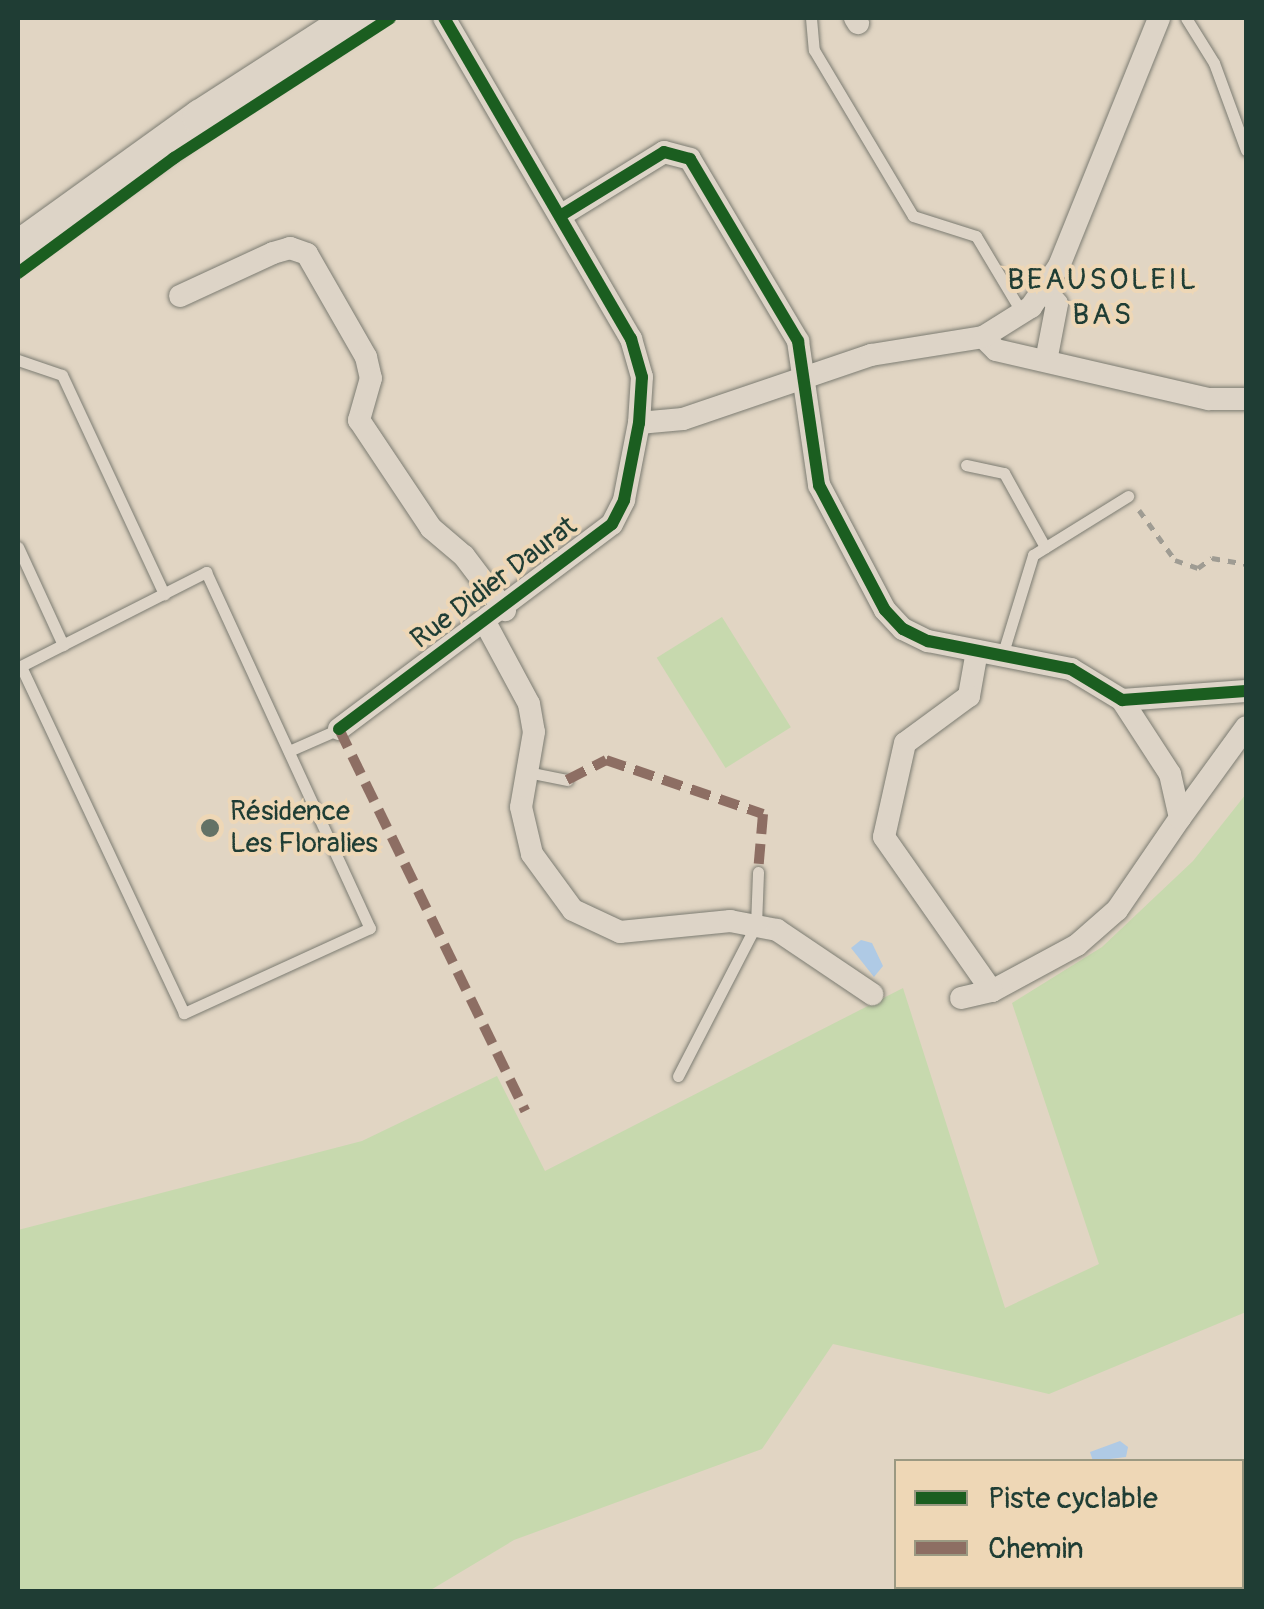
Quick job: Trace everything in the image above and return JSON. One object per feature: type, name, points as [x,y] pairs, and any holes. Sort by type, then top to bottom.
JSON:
[{"type":"main road","points":[[18,250],[202,118],[357,18]]},
{"type":"street","name":"Rue Didier Daurat","points":[[339,729],[496,617],[612,524],[624,500],[639,423],[642,377],[631,339],[444,18]]},
{"type":"street","points":[[639,423],[684,420],[870,355],[983,337],[1022,313],[1046,290],[1159,18]]},
{"type":"street","points":[[560,216],[664,152],[690,158],[798,341],[808,378],[819,485],[884,610],[928,642],[1072,670],[1122,700],[1170,774],[1180,818]]},
{"type":"street","points":[[180,296],[273,253],[290,248],[307,254],[366,356],[371,378],[359,420],[431,528],[464,556],[496,617],[529,704],[534,732],[521,807],[532,854],[572,910],[620,932],[730,921],[756,925],[807,944],[872,994]]},
{"type":"street","points":[[1046,290],[1056,304],[1046,361]]},
{"type":"street","points":[[983,337],[996,350],[1209,399],[1246,399]]},
{"type":"street","points":[[978,651],[969,696],[905,743],[884,837],[992,990]]},
{"type":"street","points":[[1122,700],[1246,691]]},
{"type":"street","points":[[961,998],[992,990],[1078,945],[1117,910],[1246,727]]},
{"type":"lane","points":[[811,18],[814,50],[913,216],[976,236],[1022,313]]},
{"type":"lane","points":[[1186,18],[1214,62],[1246,150]]},
{"type":"lane","points":[[18,360],[62,375],[164,594]]},
{"type":"lane","points":[[966,465],[1004,473],[1045,547]]},
{"type":"lane","points":[[1002,656],[1033,554],[1128,496]]},
{"type":"lane","points":[[18,547],[63,645]]},
{"type":"lane","points":[[206,572],[370,928],[184,1013],[21,666],[164,594],[206,572]]},
{"type":"lane","points":[[289,752],[339,729]]},
{"type":"lane","points":[[526,772],[566,780]]},
{"type":"lane","points":[[678,1076],[756,925],[758,872]]},
{"type":"path","points":[[1128,496],[1175,560],[1198,568],[1212,558],[1246,564]]},
{"type":"green space","points":[[722,617],[791,727],[726,768],[657,658]]},
{"type":"green space","points":[[1246,794],[1246,1312],[1049,1394],[833,1344],[762,1449],[514,1540],[429,1591],[18,1592],[18,1230],[362,1141],[497,1076],[545,1171],[903,988],[1005,1308],[1099,1264],[1012,1003],[1102,947],[1193,861]]},
{"type":"water","points":[[861,940],[872,943],[883,966],[874,977],[851,948]]},
{"type":"water","points":[[1120,1441],[1128,1447],[1126,1457],[1092,1459],[1090,1452]]},
{"type":"marked path","points":[[339,729],[525,1111]]},
{"type":"marked path","points":[[567,780],[606,760],[763,814],[758,872]]},
{"type":"cycle path","points":[[18,273],[174,158],[390,18]]},
{"type":"cycle path","points":[[339,729],[612,524],[624,500],[639,423],[642,377],[631,339],[444,18]]},
{"type":"cycle path","points":[[560,216],[664,152],[690,159],[798,341],[819,485],[885,610],[903,629],[928,641],[1071,669],[1122,700],[1246,691]]},
{"type":"place","name":"Résidence Les Floralies","points":[[210,828]]},
{"type":"district","name":"BEAUSOLEIL BAS","points":[[1103,297]]}]
